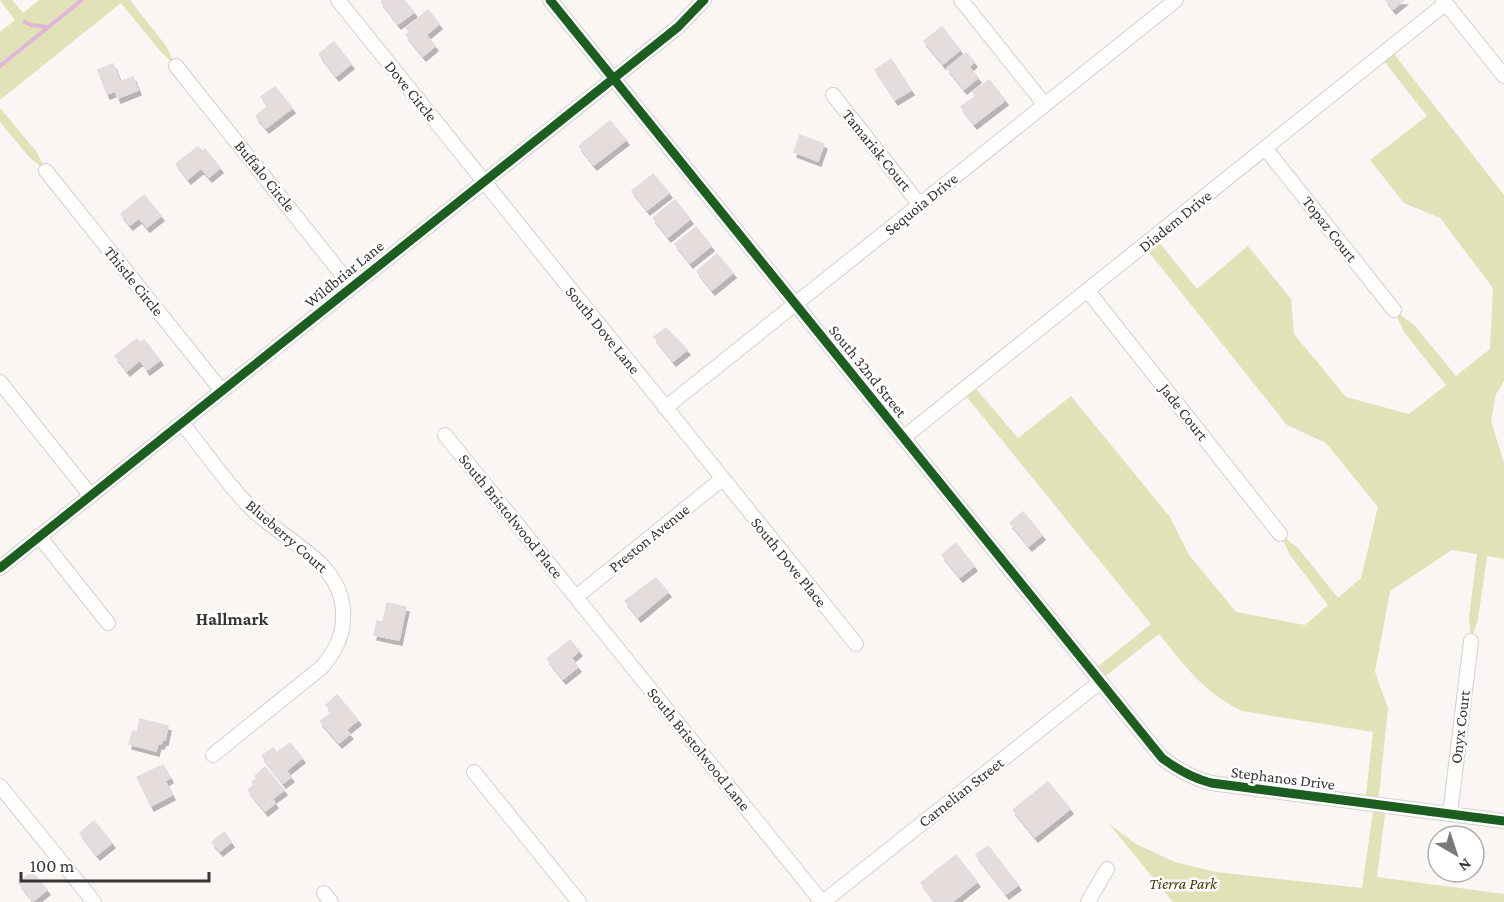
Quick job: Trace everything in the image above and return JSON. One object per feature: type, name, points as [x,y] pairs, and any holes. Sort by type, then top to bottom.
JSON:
[{"type":"street","name":"Dove Circle","points":[[338,0],[483,182]]},
{"type":"street","name":"South 32nd Street","points":[[550,0],[1100,682]]},
{"type":"street","name":"Wildbriar Lane","points":[[0,568],[678,27],[704,0]]},
{"type":"street","points":[[961,0],[1045,105]]},
{"type":"street","name":"Sequoia Drive","points":[[665,408],[1045,105],[1170,2]]},
{"type":"street","points":[[1445,2],[1504,76]]},
{"type":"street","name":"Diadem Drive","points":[[903,438],[1445,2]]},
{"type":"street","name":"Buffalo Circle","points":[[177,66],[352,287]]},
{"type":"street","name":"Tamarisk Court","points":[[833,95],[920,205]]},
{"type":"street","name":"Topaz Court","points":[[1265,148],[1394,310]]},
{"type":"street","name":"Thistle Circle","points":[[46,171],[222,391]]},
{"type":"street","name":"South Dove Lane","points":[[483,182],[722,479]]},
{"type":"street","name":"Jade Court","points":[[1088,291],[1280,534]]},
{"type":"street","points":[[0,382],[91,496]]},
{"type":"street","name":"Blueberry Court","points":[[182,423],[249,506],[262,519],[327,569],[341,596],[344,611],[339,642],[322,667],[213,755]]},
{"type":"street","name":"South Bristolwood Place","points":[[446,435],[576,597]]},
{"type":"street","name":"Preston Avenue","points":[[576,597],[722,479]]},
{"type":"street","name":"South Dove Place","points":[[722,479],[856,644]]},
{"type":"street","points":[[39,536],[108,623]]},
{"type":"street","name":"South Bristolwood Lane","points":[[576,597],[822,902]]},
{"type":"street","name":"Onyx Court","points":[[1450,814],[1471,641]]},
{"type":"street","name":"Stephanos Drive","points":[[1100,682],[1162,758],[1178,770],[1196,779],[1211,783],[1504,821]]},
{"type":"street","name":"Carnelian Street","points":[[822,902],[1100,682]]},
{"type":"street","points":[[474,772],[579,902]]},
{"type":"street","points":[[0,786],[94,902]]},
{"type":"street","points":[[1088,902],[1107,869]]},
{"type":"green space","points":[[0,0],[12,0],[23,13],[39,0],[130,0],[166,46],[176,66],[160,51],[121,3],[0,100],[0,32],[15,20]]},
{"type":"green space","name":"Tierra Park","points":[[1390,49],[1504,195],[1504,381],[1496,394],[1491,421],[1504,463],[1504,559],[1487,556],[1478,619],[1471,641],[1469,617],[1477,554],[1452,550],[1390,591],[1375,672],[1388,708],[1378,805],[1386,806],[1377,877],[1504,894],[1504,902],[1173,902],[1109,824],[1136,844],[1175,862],[1216,872],[1362,888],[1374,805],[1365,803],[1373,732],[1242,711],[1205,687],[1159,634],[1099,681],[1091,672],[1151,624],[962,391],[971,383],[1018,438],[1071,396],[1170,517],[1189,555],[1236,612],[1305,625],[1328,605],[1290,555],[1280,534],[1298,548],[1338,598],[1361,578],[1378,507],[1326,443],[1287,425],[1144,246],[1155,237],[1197,289],[1248,246],[1291,299],[1294,334],[1346,397],[1409,414],[1446,385],[1404,332],[1394,310],[1414,325],[1456,376],[1490,349],[1493,288],[1440,218],[1404,203],[1370,160],[1427,116],[1380,56]]},
{"type":"green space","points":[[0,108],[36,151],[46,171],[29,157],[0,122]]},
{"type":"building","points":[[383,0],[404,0],[414,12],[398,24],[381,2]]},
{"type":"building","points":[[1386,0],[1404,0],[1393,9]]},
{"type":"building","points":[[428,10],[439,24],[426,35],[435,46],[423,56],[406,35],[410,32],[406,28]]},
{"type":"building","points":[[942,27],[960,50],[943,64],[924,41]]},
{"type":"building","points":[[334,42],[351,64],[336,76],[319,54]]},
{"type":"building","points":[[966,53],[974,62],[969,67],[978,78],[964,89],[947,68]]},
{"type":"building","points":[[891,59],[911,90],[895,100],[875,70]]},
{"type":"building","points":[[113,64],[120,82],[133,77],[138,90],[118,98],[115,91],[107,94],[98,70]]},
{"type":"building","points":[[989,80],[1005,100],[974,124],[961,107],[976,96],[973,92]]},
{"type":"building","points":[[275,87],[292,108],[266,128],[256,116],[268,106],[261,97]]},
{"type":"building","points":[[610,121],[626,140],[594,165],[579,146]]},
{"type":"building","points":[[800,135],[824,144],[818,161],[794,152]]},
{"type":"building","points":[[198,147],[202,151],[205,149],[220,168],[209,177],[201,168],[188,179],[176,164]]},
{"type":"building","points":[[653,174],[669,193],[647,210],[632,191]]},
{"type":"building","points":[[144,195],[161,216],[147,227],[139,218],[130,225],[121,214]]},
{"type":"building","points":[[675,200],[690,219],[668,237],[653,218]]},
{"type":"building","points":[[696,227],[711,246],[690,263],[675,244]]},
{"type":"building","points":[[717,254],[733,273],[712,290],[697,271]]},
{"type":"building","points":[[666,328],[687,350],[673,361],[654,337]]},
{"type":"building","points":[[137,339],[140,343],[144,340],[160,360],[147,370],[140,360],[127,371],[115,356]]},
{"type":"building","points":[[1023,512],[1042,535],[1029,546],[1010,523]]},
{"type":"building","points":[[956,543],[974,566],[960,577],[942,555]]},
{"type":"building","points":[[656,578],[668,592],[638,617],[625,601]]},
{"type":"building","points":[[387,603],[406,607],[399,640],[374,635],[377,621],[383,622]]},
{"type":"building","points":[[570,640],[579,651],[571,658],[578,667],[563,679],[547,659]]},
{"type":"building","points":[[337,695],[358,720],[346,730],[350,734],[339,743],[320,721],[332,712],[326,705]]},
{"type":"building","points":[[140,719],[168,726],[165,740],[163,739],[161,744],[158,743],[156,751],[129,744],[133,731],[137,732]]},
{"type":"building","points":[[290,743],[302,758],[286,771],[291,777],[283,783],[262,756],[273,748],[277,753]]},
{"type":"building","points":[[163,765],[170,778],[165,781],[172,795],[151,806],[137,777]]},
{"type":"building","points":[[265,767],[284,790],[272,799],[275,803],[265,811],[248,790],[254,785],[252,782],[257,779],[255,776]]},
{"type":"building","points":[[1048,782],[1070,809],[1035,837],[1013,810]]},
{"type":"building","points":[[94,821],[112,843],[97,855],[80,833]]},
{"type":"building","points":[[224,832],[231,842],[220,851],[212,842]]},
{"type":"building","points":[[988,846],[1018,885],[1006,894],[976,855]]},
{"type":"building","points":[[956,855],[977,882],[952,902],[935,902],[921,883]]},
{"type":"building","points":[[32,872],[47,890],[33,901],[19,883]]},
{"type":"waterway","points":[[0,66],[82,0]]},
{"type":"waterway","points":[[25,22],[47,27]]},
{"type":"cycle path","points":[[550,0],[1162,758],[1185,773],[1211,783],[1504,821]]},
{"type":"cycle path","points":[[0,568],[678,27],[704,0]]},
{"type":"district","name":"Hallmark","points":[[232,619]]}]
